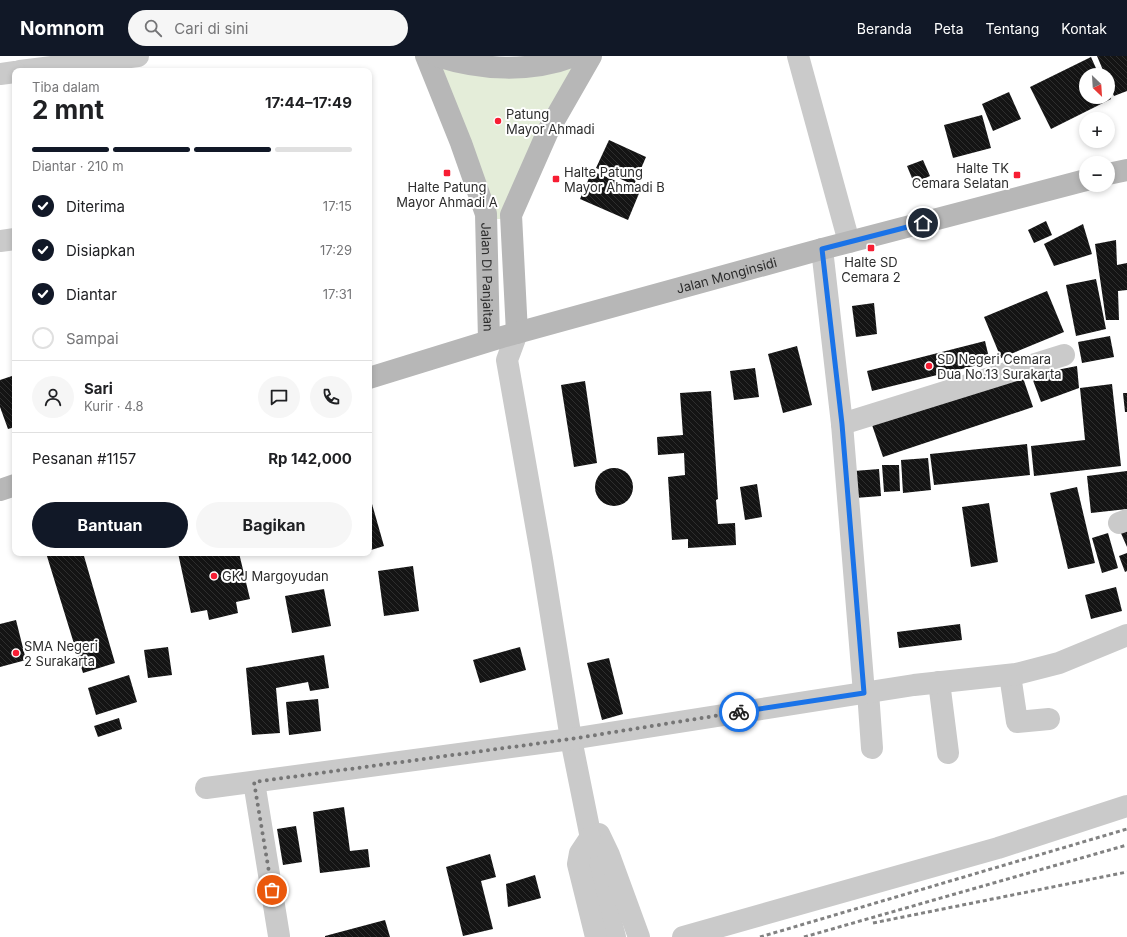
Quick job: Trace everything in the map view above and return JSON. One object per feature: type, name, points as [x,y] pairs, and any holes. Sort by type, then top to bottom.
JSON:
[{"type":"main road","name":"Jalan DI Panjaitan","points":[[426,56],[461,143],[486,214],[489,340]]},
{"type":"main road","points":[[437,56],[459,63],[494,68],[529,67],[563,60],[574,56]]},
{"type":"main road","points":[[486,214],[492,224],[502,224],[510,215],[548,132],[591,56]]},
{"type":"main road","points":[[1115,173],[1127,170]]},
{"type":"main road","name":"Jalan Monginsidi","points":[[372,377],[489,340],[822,249],[1079,182]]},
{"type":"main road","points":[[510,215],[517,333]]},
{"type":"main road","points":[[0,490],[12,486]]},
{"type":"street","points":[[44,68],[138,56]]},
{"type":"street","points":[[798,56],[849,242]]},
{"type":"street","points":[[0,74],[12,72]]},
{"type":"street","points":[[0,241],[12,239]]},
{"type":"street","points":[[822,249],[842,424],[872,748]]},
{"type":"street","points":[[517,333],[507,360],[571,739],[598,873],[615,937]]},
{"type":"street","points":[[489,340],[507,360]]},
{"type":"street","points":[[842,424],[1064,355]]},
{"type":"street","points":[[206,788],[571,739],[914,684],[1010,675],[1036,670],[1059,663],[1127,635]]},
{"type":"street","points":[[1010,675],[1017,722],[1049,719]]},
{"type":"street","points":[[939,682],[948,753]]},
{"type":"street","points":[[254,782],[279,936]]},
{"type":"street","points":[[683,937],[998,848],[1127,806]]},
{"type":"street","points":[[589,831],[596,830],[607,851],[639,937]]},
{"type":"street","points":[[589,831],[580,853],[578,864],[596,937]]},
{"type":"green space","points":[[583,56],[501,219],[494,219],[432,60]]},
{"type":"building","points":[[1097,56],[1127,56],[1127,91],[1115,96],[1115,68],[1102,68]]},
{"type":"building","points":[[1091,57],[1096,68],[1079,68],[1079,104],[1101,104],[1085,112],[1079,112],[1079,115],[1051,129],[1030,87]]},
{"type":"building","points":[[1009,92],[1021,119],[993,131],[982,104]]},
{"type":"building","points":[[982,115],[991,148],[953,158],[944,125]]},
{"type":"building","points":[[609,140],[646,157],[634,185],[596,168]]},
{"type":"building","points":[[923,160],[930,176],[914,183],[907,166]]},
{"type":"building","points":[[592,171],[640,191],[628,220],[580,199]]},
{"type":"building","points":[[1046,221],[1052,235],[1034,243],[1028,230]]},
{"type":"building","points":[[1083,224],[1092,254],[1054,266],[1044,244]]},
{"type":"building","points":[[1116,240],[1117,265],[1127,263],[1127,290],[1118,291],[1119,320],[1106,320],[1095,244]]},
{"type":"building","points":[[1096,279],[1106,329],[1076,336],[1066,285]]},
{"type":"building","points":[[1047,291],[1064,332],[1001,358],[984,317]]},
{"type":"building","points":[[874,303],[877,334],[856,337],[852,306]]},
{"type":"building","points":[[1110,336],[1114,357],[1082,363],[1078,342]]},
{"type":"building","name":"SD Negeri Cemara Dua No.13 Surakarta","points":[[985,341],[990,362],[872,391],[867,371]]},
{"type":"building","points":[[797,346],[812,405],[783,413],[768,354]]},
{"type":"building","points":[[1077,366],[1079,388],[1041,402],[1031,375]]},
{"type":"building","points":[[755,368],[759,397],[734,400],[730,371]]},
{"type":"building","points":[[1021,372],[1033,407],[883,457],[871,422]]},
{"type":"building","points":[[12,376],[12,428],[8,429],[0,407],[0,380]]},
{"type":"building","points":[[585,381],[597,463],[574,467],[561,385]]},
{"type":"building","points":[[1112,384],[1121,466],[1034,476],[1031,446],[1085,440],[1080,388]]},
{"type":"building","points":[[711,391],[718,499],[716,500],[718,524],[735,523],[736,545],[688,548],[688,539],[672,540],[668,477],[685,475],[684,453],[658,455],[657,437],[683,435],[680,393]]},
{"type":"building","points":[[1123,393],[1127,393],[1127,412],[1125,412]]},
{"type":"building","points":[[1027,444],[1030,475],[934,485],[930,454]]},
{"type":"building","points":[[928,458],[931,490],[903,493],[901,460]]},
{"type":"building","points":[[882,465],[899,465],[900,491],[884,492]]},
{"type":"building","points":[[610,468],[618,468],[625,471],[630,476],[633,487],[630,498],[625,503],[618,506],[610,506],[603,503],[598,498],[595,491],[595,483],[598,476],[603,471]]},
{"type":"building","points":[[879,469],[881,496],[855,498],[854,471]]},
{"type":"building","points":[[1127,471],[1127,509],[1091,513],[1087,476]]},
{"type":"building","points":[[757,484],[762,517],[745,520],[740,487]]},
{"type":"building","points":[[1077,487],[1095,563],[1068,569],[1050,493]]},
{"type":"building","points":[[989,503],[998,562],[971,567],[962,507]]},
{"type":"building","points":[[372,504],[384,546],[372,550]]},
{"type":"building","points":[[1127,529],[1127,547],[1120,531]]},
{"type":"building","points":[[1108,533],[1118,568],[1102,573],[1092,538]]},
{"type":"building","points":[[1127,553],[1127,571],[1125,572],[1119,556]]},
{"type":"building","points":[[47,556],[84,556],[115,663],[83,673]]},
{"type":"building","name":"GKJ Margoyudan","points":[[179,556],[240,556],[250,599],[236,602],[238,613],[209,620],[207,610],[191,613]]},
{"type":"building","points":[[413,566],[419,611],[384,616],[378,571]]},
{"type":"building","points":[[1116,587],[1122,611],[1091,619],[1085,595]]},
{"type":"building","points":[[324,589],[331,626],[292,633],[285,596]]},
{"type":"building","points":[[16,620],[26,660],[0,667],[0,624]]},
{"type":"building","points":[[960,624],[962,640],[899,648],[897,632]]},
{"type":"building","points":[[168,647],[172,675],[148,678],[144,650]]},
{"type":"building","points":[[520,647],[526,670],[480,683],[473,660]]},
{"type":"building","points":[[324,655],[329,688],[310,691],[308,682],[276,688],[280,733],[252,735],[246,668]]},
{"type":"building","points":[[609,658],[623,714],[602,720],[587,663]]},
{"type":"building","points":[[129,675],[137,702],[96,715],[88,688]]},
{"type":"building","points":[[318,699],[321,731],[289,735],[286,702]]},
{"type":"building","points":[[119,718],[122,729],[98,737],[94,726]]},
{"type":"building","points":[[344,807],[350,851],[368,849],[370,867],[320,873],[313,812]]},
{"type":"building","points":[[296,826],[302,862],[283,865],[277,829]]},
{"type":"building","points":[[490,854],[496,877],[481,881],[493,929],[463,936],[446,867]]},
{"type":"building","points":[[535,875],[541,898],[508,907],[506,884]]},
{"type":"building","points":[[385,920],[390,937],[325,937],[325,936]]},
{"type":"railway","points":[[760,937],[1127,829]]},
{"type":"railway","points":[[804,937],[1127,845]]},
{"type":"railway","points":[[873,923],[1127,872]]},
{"type":"way so far","points":[[272,890],[254,782],[571,739],[739,712]]},
{"type":"place","name":"Patung Mayor Ahmadi","points":[[498,121]]},
{"type":"place","name":"Halte Patung Mayor Ahmadi A","points":[[447,173]]},
{"type":"place","name":"Halte TK Cemara Selatan","points":[[1017,175]]},
{"type":"place","name":"Halte Patung Mayor Ahmadi B","points":[[556,179]]},
{"type":"place","name":"Halte SD Cemara 2","points":[[871,248]]},
{"type":"place","name":"SD Negeri Cemara Dua No.13 Surakarta","points":[[929,366]]},
{"type":"place","name":"GKJ Margoyudan","points":[[214,576]]},
{"type":"place","name":"SMA Negeri 2 Surakarta","points":[[16,653]]},
{"type":"route","points":[[739,712],[864,693],[842,424],[822,249],[923,223]]}]
